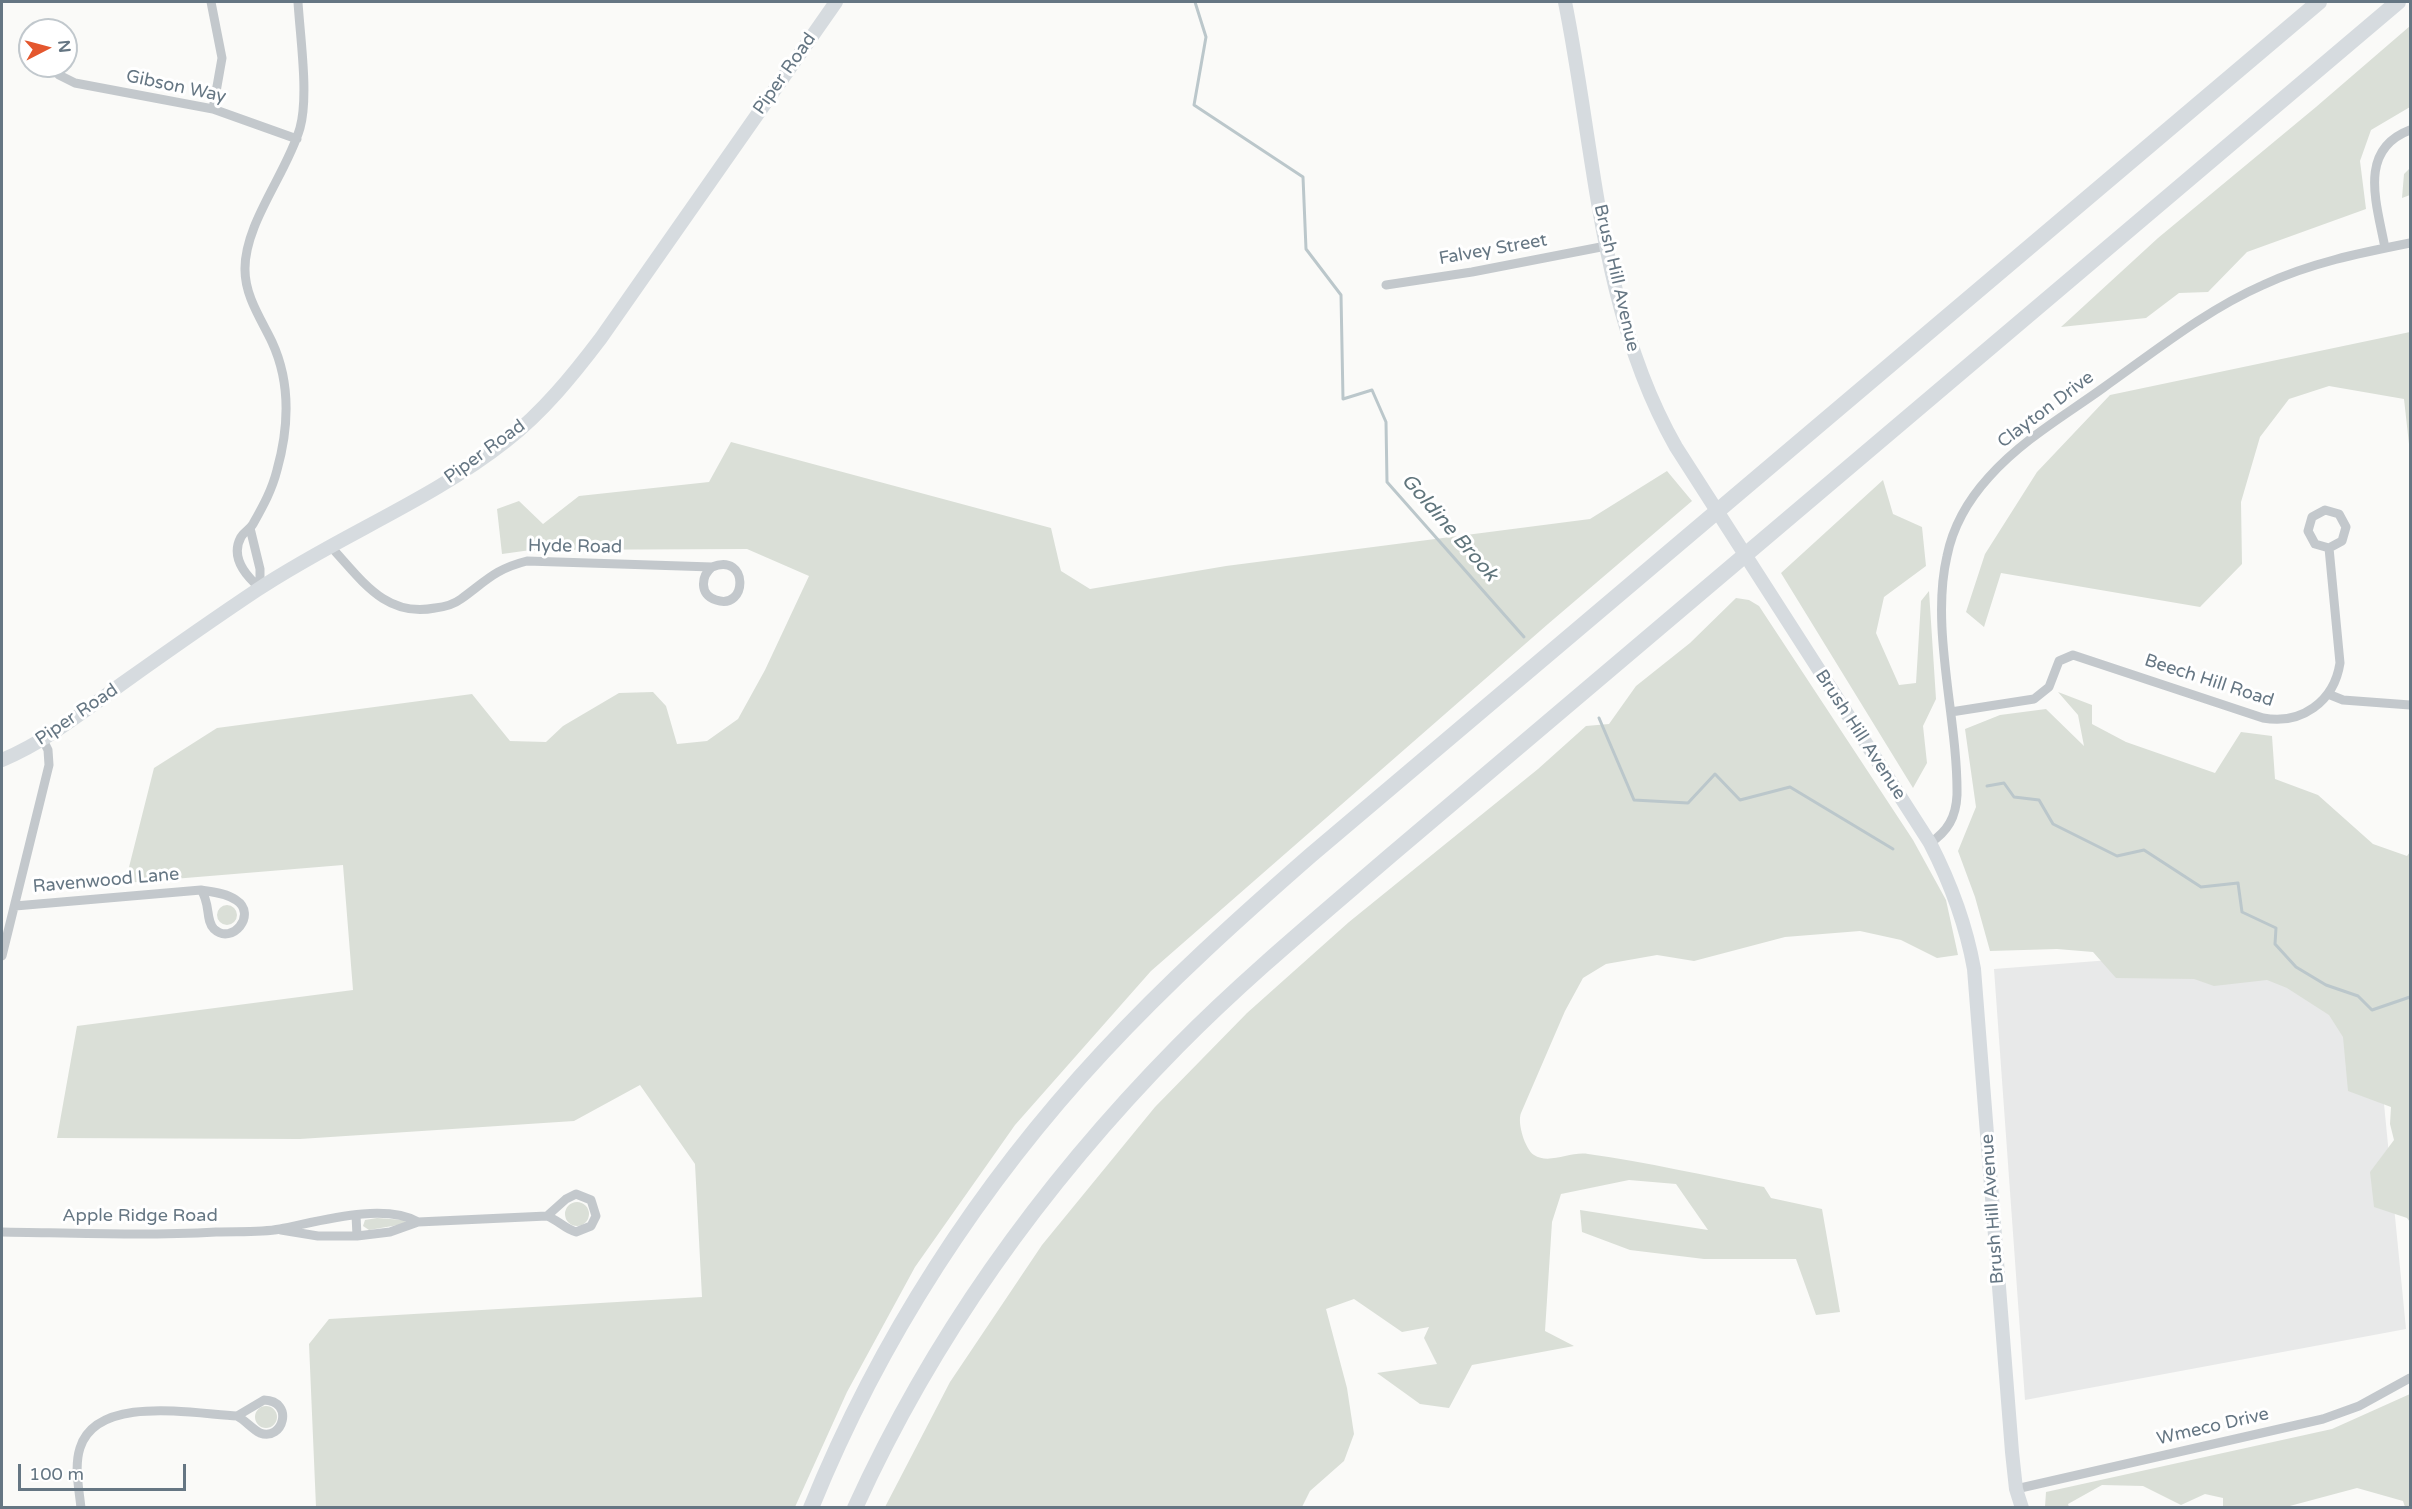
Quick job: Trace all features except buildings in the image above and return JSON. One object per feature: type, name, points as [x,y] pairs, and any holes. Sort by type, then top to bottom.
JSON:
[{"type":"highway","points":[[810,1508],[872,1377],[907,1315],[952,1244],[999,1178],[1049,1114],[1160,994],[1241,916],[1327,842],[2319,2]]},
{"type":"highway","points":[[855,1508],[873,1468],[936,1354],[973,1294],[1020,1228],[1097,1132],[1208,1017],[1391,855],[2398,2]]},
{"type":"highway","points":[[862,1508],[873,1468]]},
{"type":"street","points":[[211,2],[222,58],[213,109]]},
{"type":"street","points":[[260,588],[246,576],[240,561],[240,540],[266,501],[274,481],[284,441],[286,403],[281,365],[248,290],[245,274],[246,254],[254,229],[297,139],[304,110],[298,2]]},
{"type":"street","name":"Piper Road","points":[[2,760],[43,740],[260,588],[413,501],[484,457],[521,428],[560,390],[607,331],[836,2]]},
{"type":"street","name":"Brush Hill Avenue","points":[[1565,2],[1606,246],[1626,330],[1640,372],[1659,416],[1688,466],[1930,843],[1961,912],[1974,969],[2008,1412],[2016,1488],[2022,1508]]},
{"type":"street","name":"Gibson Way","points":[[63,78],[75,83],[213,109],[297,139]]},
{"type":"street","points":[[2385,248],[2376,195],[2377,162],[2380,153],[2390,141],[2410,130]]},
{"type":"street","name":"Clayton Drive","points":[[1930,843],[1948,827],[1955,813],[1957,802],[1957,775],[1942,624],[1944,572],[1951,538],[1958,522],[1987,479],[2014,452],[2039,432],[2237,298],[2311,266],[2410,243]]},
{"type":"street","name":"Falvey Street","points":[[1386,285],[1472,272],[1606,246]]},
{"type":"street","points":[[2325,510],[2339,514],[2346,527],[2342,541],[2329,548],[2315,544],[2308,531],[2312,517],[2325,510]]},
{"type":"street","points":[[250,528],[260,569],[260,588]]},
{"type":"street","name":"Hyde Road","points":[[330,547],[376,595],[396,607],[418,612],[445,607],[458,601],[499,570],[527,561],[712,567],[724,564],[735,569],[740,580],[738,592],[729,600],[717,601],[707,594],[703,582],[707,571],[712,567]]},
{"type":"street","name":"Beech Hill Road","points":[[1951,712],[2034,699],[2050,684],[2059,661],[2070,656],[2082,657],[2268,719],[2284,720],[2304,714],[2317,706],[2328,694],[2336,679],[2340,657],[2329,548]]},
{"type":"street","points":[[2328,694],[2343,700],[2410,705]]},
{"type":"street","points":[[2,956],[49,765],[48,750],[43,740]]},
{"type":"street","name":"Ravenwood Lane","points":[[15,906],[201,891],[223,894],[240,903],[245,918],[240,928],[230,933],[214,928],[209,917],[208,903],[201,891]]},
{"type":"street","points":[[576,1194],[591,1200],[596,1211],[594,1221],[582,1232],[571,1231],[556,1219],[547,1216],[566,1198],[576,1194]]},
{"type":"street","points":[[356,1215],[357,1236]]},
{"type":"street","name":"Apple Ridge Road","points":[[2,1232],[149,1234],[278,1229],[356,1215],[392,1215],[418,1222]]},
{"type":"street","name":"Apple Ridge Road","points":[[278,1229],[307,1235],[357,1236],[390,1232],[418,1222],[547,1216]]},
{"type":"street","name":"Wmeco Drive","points":[[2016,1488],[2323,1419],[2359,1406],[2410,1378]]},
{"type":"street","points":[[81,1508],[79,1454],[85,1438],[96,1425],[117,1415],[138,1412],[237,1416],[264,1400],[275,1402],[283,1416],[282,1422],[275,1431],[265,1434],[255,1430],[237,1416]]},
{"type":"shaded area","points":[[2410,26],[2410,107],[2371,130],[2360,161],[2366,209],[2247,252],[2208,292],[2179,293],[2146,318],[2061,327],[2158,238]]},
{"type":"shaded area","points":[[2410,168],[2410,195],[2402,198],[2404,174]]},
{"type":"shaded area","points":[[2410,332],[2410,453],[2404,399],[2329,386],[2289,399],[2260,437],[2241,502],[2242,564],[2200,607],[2001,573],[1984,627],[1966,612],[1985,554],[2037,472],[2110,395]]},
{"type":"shaded area","points":[[731,442],[1051,528],[1061,571],[1090,589],[1226,566],[1590,519],[1667,471],[1692,501],[1151,971],[1015,1125],[915,1267],[847,1392],[795,1507],[316,1507],[309,1344],[329,1319],[702,1297],[695,1164],[640,1085],[574,1121],[300,1139],[57,1138],[77,1026],[353,990],[343,865],[125,883],[154,768],[217,728],[472,694],[510,741],[546,742],[563,726],[619,693],[653,692],[666,706],[677,744],[707,741],[738,719],[765,670],[809,576],[747,549],[531,550],[502,554],[497,509],[519,501],[543,524],[579,496],[709,482]]},
{"type":"shaded area","points":[[1883,480],[1893,514],[1922,527],[1926,566],[1884,597],[1876,633],[1899,685],[1916,683],[1921,601],[1929,591],[1936,699],[1923,726],[1927,763],[1913,788],[1781,573]]},
{"type":"shaded area","points":[[1736,598],[1749,600],[1759,606],[1913,840],[1946,900],[1958,955],[1937,958],[1901,940],[1860,931],[1785,937],[1694,961],[1657,955],[1606,964],[1583,978],[1565,1011],[1521,1113],[1520,1123],[1528,1147],[1534,1155],[1540,1158],[1588,1154],[1632,1161],[1764,1187],[1771,1198],[1822,1209],[1840,1312],[1816,1315],[1796,1259],[1704,1259],[1630,1250],[1582,1232],[1580,1210],[1708,1230],[1676,1184],[1629,1180],[1561,1194],[1552,1222],[1545,1331],[1574,1346],[1472,1365],[1449,1408],[1420,1404],[1377,1373],[1437,1364],[1424,1338],[1429,1327],[1402,1332],[1354,1299],[1326,1309],[1347,1388],[1354,1434],[1344,1461],[1310,1491],[1302,1507],[885,1507],[950,1382],[1042,1245],[1155,1107],[1247,1013],[1349,922],[1538,769],[1586,726],[1609,724],[1636,686],[1690,643]]},
{"type":"shaded area","points":[[2058,692],[2092,705],[2092,724],[2126,742],[2215,773],[2241,732],[2272,736],[2275,779],[2318,795],[2373,844],[2407,856],[2410,852],[2410,1222],[2407,1218],[2374,1207],[2370,1172],[2394,1140],[2390,1124],[2391,1107],[2348,1091],[2343,1037],[2329,1015],[2287,988],[2267,980],[2214,986],[2194,979],[2116,978],[2093,952],[2057,949],[1990,951],[1975,897],[1958,851],[1976,807],[1965,729],[2000,715],[2046,709],[2084,746],[2078,715]]},
{"type":"shaded area","points":[[227,905],[234,908],[237,915],[234,922],[227,925],[220,922],[217,915],[220,908]]},
{"type":"shaded area","points":[[2368,940],[2406,1329],[2025,1400],[1994,969]]},
{"type":"shaded area","points":[[577,1202],[586,1205],[589,1214],[586,1223],[577,1226],[568,1223],[565,1214],[568,1205]]},
{"type":"shaded area","points":[[377,1218],[406,1222],[369,1230],[363,1226],[365,1220]]},
{"type":"shaded area","points":[[2410,1394],[2410,1507],[2405,1507],[2403,1501],[2357,1488],[2286,1507],[2223,1508],[2223,1498],[2205,1494],[2181,1505],[2143,1486],[2102,1485],[2068,1504],[2069,1507],[2045,1507],[2046,1492],[2332,1429]]},
{"type":"shaded area","points":[[266,1406],[276,1413],[277,1417],[270,1427],[266,1428],[256,1421],[255,1417],[262,1407]]},
{"type":"waterway","name":"Goldine Brook","points":[[1195,2],[1206,37],[1194,105],[1303,177],[1306,249],[1341,295],[1343,399],[1372,390],[1386,422],[1387,482],[1524,637]]},
{"type":"waterway","name":"Goldine Brook","points":[[1599,718],[1634,800],[1688,803],[1715,774],[1740,800],[1790,787],[1893,849]]},
{"type":"waterway","name":"Goldine Brook","points":[[1987,786],[2004,783],[2014,797],[2039,800],[2053,824],[2117,856],[2144,850],[2201,887],[2238,883],[2242,912],[2276,928],[2275,944],[2296,967],[2326,985],[2358,996],[2372,1010],[2410,997]]}]
